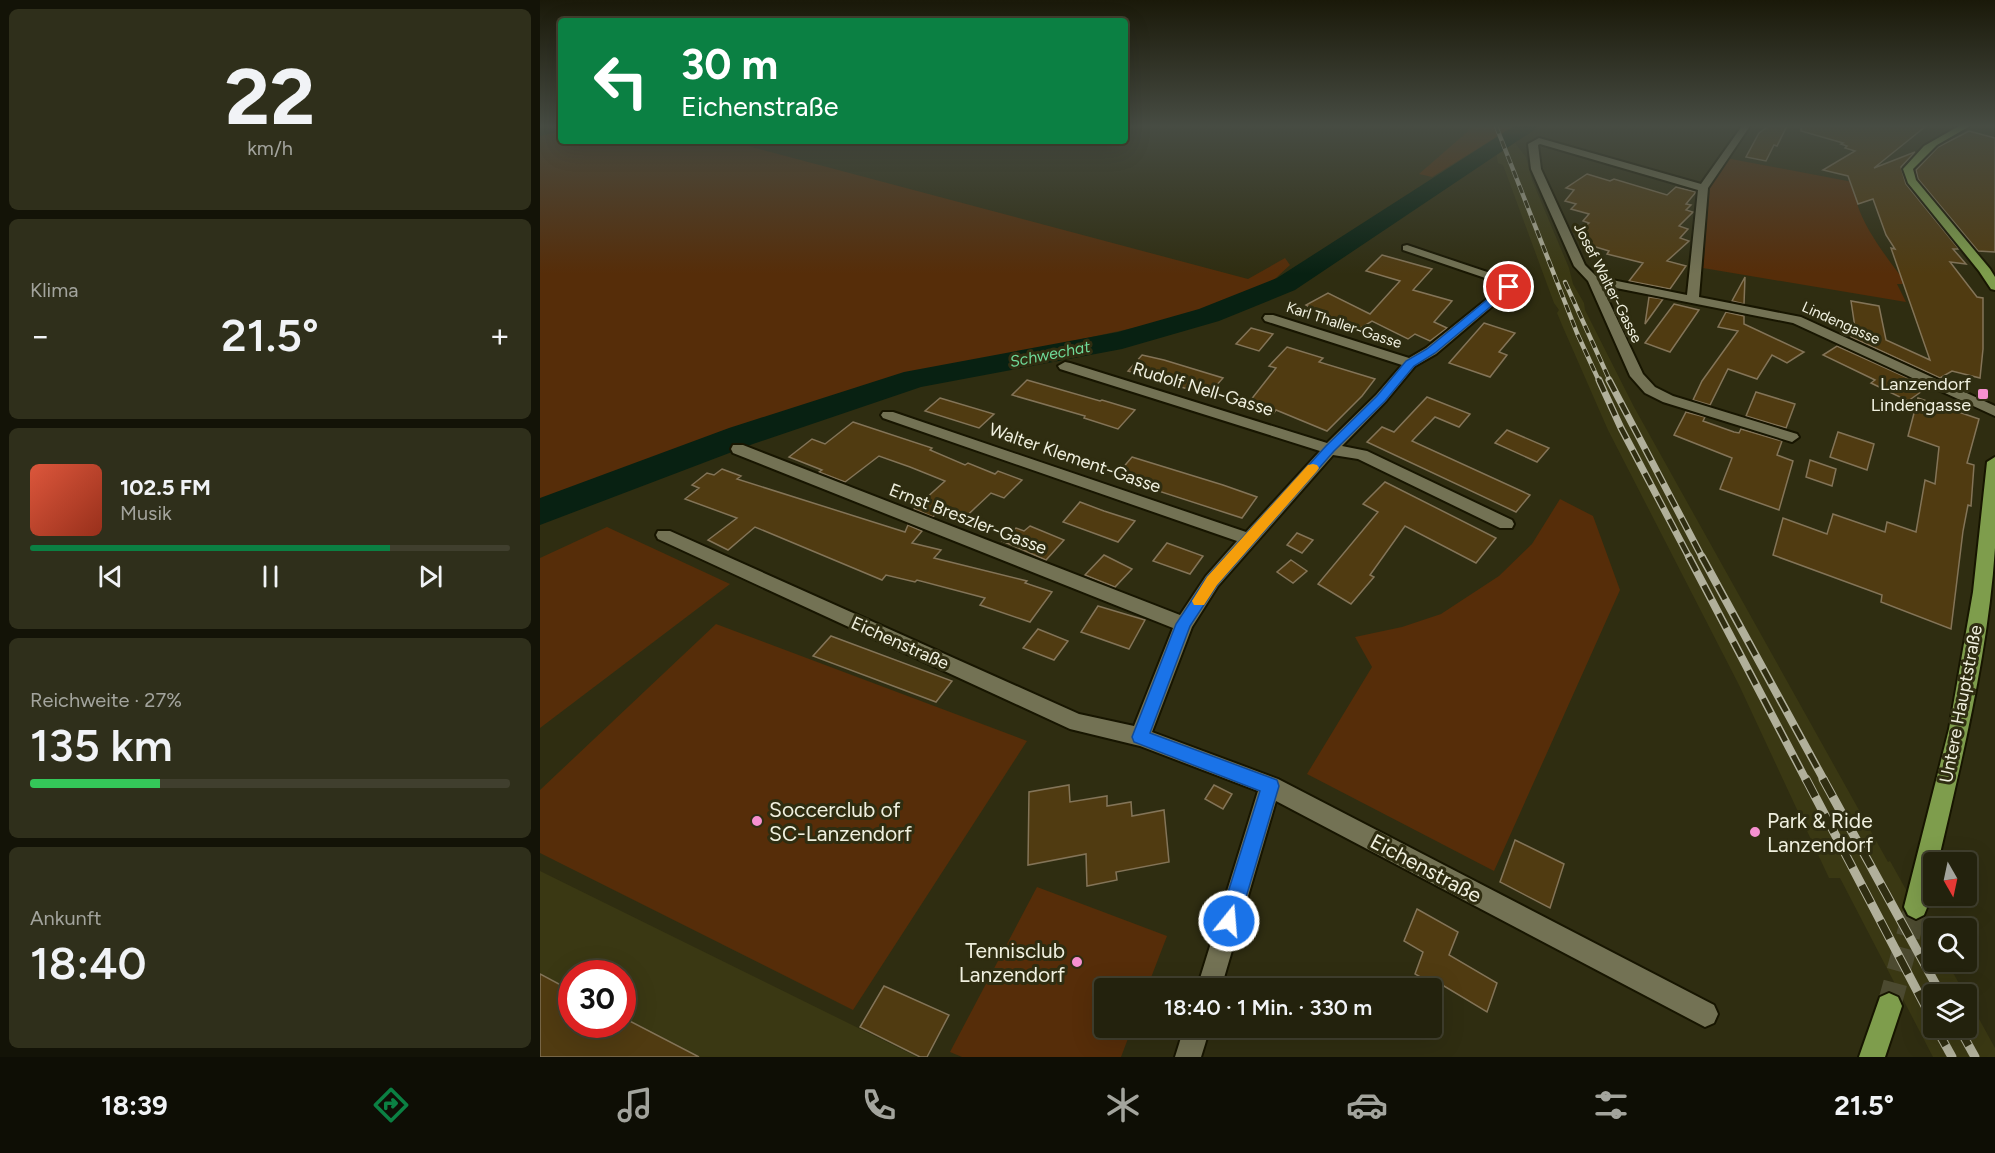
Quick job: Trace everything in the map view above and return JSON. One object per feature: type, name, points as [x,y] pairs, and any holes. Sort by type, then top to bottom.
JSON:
[{"type":"main road","points":[[1910,175],[1911,181],[1984,269],[1995,286]]},
{"type":"main road","name":"Untere Hauptstraße","points":[[1916,907],[1959,729],[1991,550],[1995,462]]},
{"type":"main road","points":[[1872,1057],[1889,1005]]},
{"type":"street","name":"Josef Walter-Gasse","points":[[1539,175],[1580,266],[1593,280],[1637,376],[1650,390],[1668,399],[1792,437]]},
{"type":"street","name":"Josef Walter-Gasse","points":[[1660,175],[1703,188]]},
{"type":"street","points":[[1693,299],[1703,188],[1712,175]]},
{"type":"street","points":[[1140,737],[1184,624],[1212,581],[1330,448],[1381,398],[1410,363],[1431,351],[1509,287],[1501,280],[1407,248]]},
{"type":"street","name":"Lindengasse","points":[[1593,280],[1797,320],[1995,412]]},
{"type":"street","name":"Karl Thaller-Gasse","points":[[1269,318],[1410,363]]},
{"type":"street","name":"Rudolf Nell-Gasse","points":[[1065,366],[1330,448],[1362,455],[1506,524]]},
{"type":"street","name":"Walter Klement-Gasse","points":[[888,414],[1249,539]]},
{"type":"street","name":"Ernst Breszler-Gasse","points":[[738,449],[1184,624]]},
{"type":"street","name":"Eichenstraße","points":[[664,536],[1077,723],[1140,737],[1270,786],[1705,1014]]},
{"type":"street","points":[[1212,978],[1270,786]]},
{"type":"street","points":[[1188,1057],[1194,1038]]},
{"type":"shaded area","points":[[540,175],[858,175],[1248,279],[1285,258],[1290,265],[1262,291],[1198,314],[905,377],[723,431],[540,502]]},
{"type":"shaded area","points":[[1507,175],[1531,175],[1569,268],[1573,284],[1634,407],[1888,862],[1890,861],[1923,920],[1923,972],[1953,972],[1959,984],[1923,984],[1923,1038],[1840,878],[1829,878],[1739,685],[1608,430],[1557,313],[1559,310],[1554,303]]},
{"type":"shaded area","points":[[1715,175],[1817,175],[1858,183],[1856,193],[1858,206],[1872,235],[1907,284],[1897,284],[1906,302],[1703,268],[1710,183]]},
{"type":"shaded area","points":[[1560,499],[1593,516],[1620,590],[1494,871],[1307,774],[1372,667],[1355,637],[1402,627],[1441,614],[1499,576],[1532,544]]},
{"type":"shaded area","points":[[607,527],[730,584],[540,728],[540,558]]},
{"type":"shaded area","name":"Soccerclub of SC-Lanzendorf","points":[[716,624],[1027,741],[853,1010],[540,853],[540,790]]},
{"type":"shaded area","points":[[540,871],[917,1057],[540,1057]]},
{"type":"shaded area","name":"Tennisclub Lanzendorf","points":[[1037,887],[1167,936],[1151,978],[1094,978],[1094,1038],[1128,1038],[1121,1057],[962,1057],[950,1052]]},
{"type":"shaded area","points":[[1977,1015],[1995,1048],[1995,1057],[1933,1057],[1923,1038],[1977,1038]]},
{"type":"building","points":[[1585,175],[1591,175],[1610,181],[1614,179],[1667,195],[1676,187],[1696,192],[1686,204],[1691,205],[1686,210],[1693,212],[1679,226],[1688,229],[1680,238],[1689,241],[1667,261],[1686,266],[1670,289],[1629,281],[1643,263],[1607,254],[1609,251],[1589,245],[1591,243],[1582,240],[1587,234],[1579,231],[1589,223],[1583,221],[1589,214],[1571,209],[1576,204],[1565,201],[1574,190],[1566,188]]},
{"type":"building","points":[[1845,175],[1903,175],[1906,184],[1959,249],[1953,249],[1966,264],[1950,262],[1977,297],[1983,298],[1983,349],[1980,378],[1952,371],[1940,378],[1851,337],[1856,334],[1851,301],[1879,306],[1886,340],[1930,360],[1891,248],[1895,249],[1886,235],[1873,199],[1858,204],[1848,176]]},
{"type":"building","points":[[1917,175],[1995,175],[1995,252],[1978,251]]},
{"type":"building","points":[[1382,255],[1432,269],[1413,290],[1452,301],[1434,322],[1447,328],[1430,341],[1415,334],[1408,339],[1372,321],[1356,331],[1316,313],[1318,312],[1306,305],[1328,293],[1370,314],[1400,281],[1366,271]]},
{"type":"building","points":[[1745,277],[1744,304],[1732,301]]},
{"type":"building","points":[[1649,297],[1663,299],[1645,324]]},
{"type":"building","points":[[1674,304],[1699,310],[1670,352],[1645,343]]},
{"type":"building","points":[[1726,312],[1744,316],[1744,324],[1804,352],[1787,363],[1772,355],[1757,379],[1728,369],[1710,405],[1693,400],[1702,381],[1738,331],[1718,327]]},
{"type":"building","points":[[1484,323],[1515,333],[1499,352],[1507,355],[1490,377],[1449,363]]},
{"type":"building","points":[[1251,328],[1273,334],[1259,351],[1236,344]]},
{"type":"building","points":[[1837,346],[1928,387],[1908,401],[1871,383],[1875,380],[1823,355]]},
{"type":"building","points":[[1287,347],[1323,358],[1319,362],[1375,379],[1362,396],[1327,431],[1276,410],[1273,414],[1246,406],[1276,368],[1269,366]]},
{"type":"building","points":[[1142,355],[1223,378],[1208,395],[1181,387],[1182,385],[1128,371]]},
{"type":"building","points":[[1027,380],[1135,410],[1118,429],[1084,418],[1085,416],[1012,395]]},
{"type":"building","points":[[1756,392],[1795,404],[1786,428],[1746,416]]},
{"type":"building","points":[[1427,397],[1470,414],[1459,427],[1435,417],[1412,441],[1530,495],[1516,512],[1367,442],[1382,427],[1394,432]]},
{"type":"building","points":[[940,398],[994,414],[979,428],[925,411]]},
{"type":"building","points":[[1918,398],[1979,419],[1967,463],[1974,465],[1971,506],[1968,505],[1963,531],[1951,629],[1881,602],[1882,595],[1773,555],[1783,518],[1827,534],[1833,514],[1885,532],[1887,522],[1916,532],[1925,480],[1935,484],[1939,447],[1908,436]]},
{"type":"building","points":[[1686,412],[1705,417],[1703,421],[1734,432],[1739,433],[1741,429],[1782,441],[1777,455],[1793,461],[1779,510],[1720,489],[1732,458],[1674,435]]},
{"type":"building","points":[[853,422],[932,448],[930,450],[965,465],[968,463],[995,474],[998,471],[1022,480],[1004,498],[991,493],[959,523],[936,513],[933,517],[914,509],[945,481],[910,467],[879,456],[845,482],[789,457],[812,439],[825,444]]},
{"type":"building","points":[[1507,430],[1549,448],[1537,462],[1495,443]]},
{"type":"building","points":[[1838,432],[1874,444],[1867,470],[1830,457]]},
{"type":"building","points":[[1132,457],[1257,497],[1242,518],[1115,477]]},
{"type":"building","points":[[1810,460],[1836,469],[1832,486],[1806,477]]},
{"type":"building","points":[[722,469],[741,476],[737,479],[905,532],[908,525],[922,531],[912,543],[941,550],[934,558],[1027,581],[1025,583],[1052,592],[1030,622],[980,605],[985,598],[917,580],[915,582],[886,575],[882,580],[755,527],[728,550],[708,540],[737,518],[685,499],[699,488],[692,485],[707,473],[714,475]]},
{"type":"building","points":[[1385,482],[1496,538],[1476,563],[1405,526],[1370,575],[1374,577],[1351,604],[1318,584],[1378,512],[1363,504]]},
{"type":"building","points":[[1080,502],[1135,521],[1118,542],[1063,522]]},
{"type":"building","points":[[1030,526],[1064,540],[1046,560],[1002,541],[1016,528],[1024,531]]},
{"type":"building","points":[[1297,533],[1313,540],[1302,553],[1287,545]]},
{"type":"building","points":[[1167,543],[1203,556],[1190,574],[1153,561]]},
{"type":"building","points":[[1104,555],[1132,569],[1115,587],[1085,575]]},
{"type":"building","points":[[1291,560],[1307,571],[1293,583],[1277,572]]},
{"type":"building","points":[[1098,606],[1145,620],[1129,649],[1081,632]]},
{"type":"building","points":[[1038,629],[1068,641],[1054,660],[1023,648]]},
{"type":"building","points":[[831,636],[952,681],[936,702],[813,656]]},
{"type":"building","points":[[1069,785],[1070,802],[1107,796],[1107,806],[1131,802],[1132,816],[1164,810],[1169,862],[1116,872],[1117,880],[1087,886],[1086,854],[1028,865],[1029,792]]},
{"type":"building","points":[[1214,785],[1232,794],[1223,809],[1205,799]]},
{"type":"building","points":[[1515,840],[1564,864],[1550,908],[1500,882]]},
{"type":"building","points":[[1417,909],[1458,932],[1449,955],[1497,983],[1487,1012],[1442,985],[1442,978],[1422,978],[1415,974],[1423,952],[1404,941]]},
{"type":"building","points":[[540,974],[558,984],[558,1038],[636,1038],[636,1024],[699,1057],[540,1057]]},
{"type":"building","points":[[884,986],[949,1015],[927,1057],[920,1057],[860,1027]]},
{"type":"waterway","name":"Schwechat","points":[[540,512],[741,436],[915,379],[1122,340],[1209,315],[1286,284],[1452,175]]},
{"type":"tunnel","points":[[1889,1006],[1916,907]]},
{"type":"railway","points":[[1515,175],[1577,333],[1599,381]]},
{"type":"railway","points":[[1565,282],[1610,381]]},
{"type":"railway","points":[[1599,380],[1621,428],[1690,559]]},
{"type":"railway","points":[[1609,380],[1703,559]]},
{"type":"railway","points":[[1689,557],[1806,780]]},
{"type":"railway","points":[[1702,557],[1824,780]]},
{"type":"railway","points":[[1806,779],[1923,1002]]},
{"type":"railway","points":[[1823,779],[1936,984]]},
{"type":"railway","points":[[1942,1038],[1952,1057]]},
{"type":"railway","points":[[1965,1038],[1975,1057]]},
{"type":"slow traffic","points":[[1199,601],[1212,581],[1313,468]]},
{"type":"place","name":"Lanzendorf Lindengasse","points":[[1983,394]]},
{"type":"place","name":"Soccerclub of SC-Lanzendorf","points":[[757,821]]},
{"type":"place","name":"Park & Ride Lanzendorf","points":[[1755,832]]},
{"type":"place","name":"Tennisclub Lanzendorf","points":[[1077,962]]},
{"type":"route","points":[[1229,921],[1270,786],[1140,737],[1184,624],[1212,581],[1330,448],[1381,398],[1410,363],[1431,351],[1509,287]]}]
